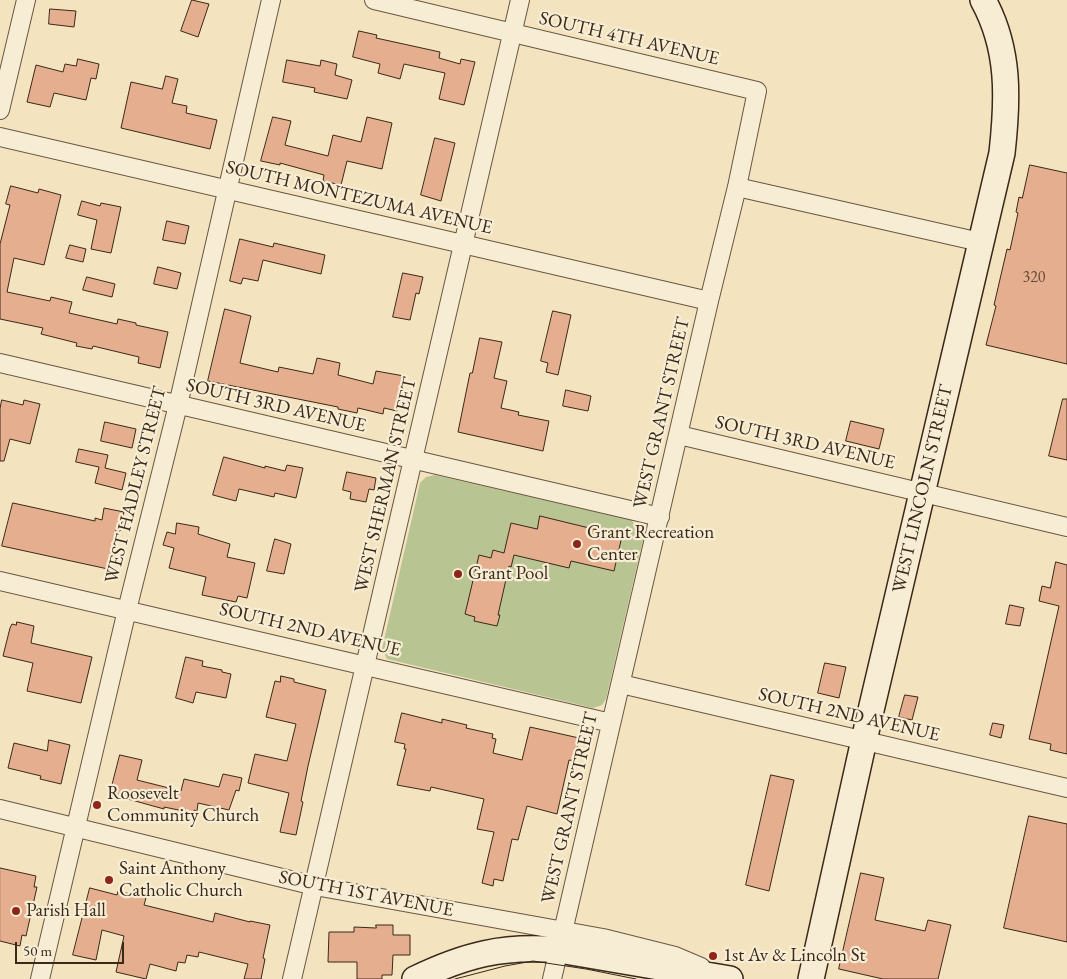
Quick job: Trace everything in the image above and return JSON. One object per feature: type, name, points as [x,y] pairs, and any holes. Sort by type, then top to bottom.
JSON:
[{"type":"main road","name":"WEST LINCOLN STREET","points":[[811,979],[864,740],[1002,153],[1006,121],[1004,57],[991,14],[983,0]]},
{"type":"main road","points":[[415,979],[459,960],[503,949],[536,948],[561,941],[580,954],[727,978]]},
{"type":"street","points":[[0,110],[26,0]]},
{"type":"street","name":"WEST HADLEY STREET","points":[[40,979],[127,610],[178,405],[271,0]]},
{"type":"street","name":"SOUTH 4TH AVENUE","points":[[374,0],[757,91]]},
{"type":"street","name":"WEST SHERMAN STREET","points":[[292,979],[520,0]]},
{"type":"street","name":"WEST GRANT STREET","points":[[552,979],[737,187],[757,91]]},
{"type":"street","name":"SOUTH MONTEZUMA AVENUE","points":[[0,137],[709,301]]},
{"type":"street","points":[[737,187],[980,242]]},
{"type":"street","name":"SOUTH 3RD AVENUE","points":[[0,363],[413,461],[660,517]]},
{"type":"street","name":"SOUTH 3RD AVENUE","points":[[679,436],[1067,527]]},
{"type":"street","name":"SOUTH 2ND AVENUE","points":[[0,581],[611,722]]},
{"type":"street","name":"SOUTH 2ND AVENUE","points":[[621,684],[1067,788]]},
{"type":"street","name":"SOUTH 1ST AVENUE","points":[[0,809],[315,886],[561,941]]},
{"type":"green space","points":[[435,475],[631,520],[641,531],[643,540],[606,699],[602,705],[593,708],[387,659],[382,649],[420,483],[426,477]]},
{"type":"building","points":[[192,0],[209,4],[198,37],[181,31]]},
{"type":"building","points":[[50,9],[76,11],[74,27],[49,24]]},
{"type":"building","points":[[359,31],[377,35],[376,38],[440,52],[439,58],[460,64],[461,59],[475,62],[464,105],[439,99],[445,73],[404,64],[400,79],[378,73],[380,64],[353,57]]},
{"type":"building","points":[[78,59],[99,64],[96,79],[91,78],[86,100],[54,93],[50,107],[27,102],[36,65],[63,72],[65,64],[76,66]]},
{"type":"building","points":[[287,60],[320,66],[321,60],[337,64],[335,75],[352,80],[347,99],[314,92],[315,88],[283,82]]},
{"type":"building","points":[[166,76],[178,79],[172,103],[187,106],[186,113],[217,120],[210,149],[121,128],[131,82],[162,89]]},
{"type":"building","points":[[273,117],[291,121],[285,145],[328,156],[333,135],[361,142],[367,117],[392,123],[382,169],[347,161],[341,185],[323,181],[324,175],[280,163],[280,165],[261,161]]},
{"type":"building","points":[[435,138],[455,143],[441,201],[421,195]]},
{"type":"building","points":[[1030,165],[1067,173],[1067,364],[986,345],[1007,249],[1010,250],[1018,213],[1016,212],[1019,197],[1022,198]]},
{"type":"building","points":[[11,186],[38,193],[39,189],[61,195],[44,265],[14,258],[7,292],[50,301],[51,297],[72,302],[69,313],[117,324],[118,319],[168,332],[160,368],[138,363],[139,357],[93,346],[92,349],[76,346],[77,343],[41,334],[43,328],[0,319],[0,244],[10,205],[6,204]]},
{"type":"building","points":[[82,201],[100,206],[101,203],[121,207],[111,253],[91,249],[97,220],[78,215]]},
{"type":"building","points":[[167,221],[189,226],[185,244],[163,240]]},
{"type":"building","points":[[240,239],[273,247],[274,243],[325,255],[321,274],[263,260],[258,281],[243,278],[241,284],[230,281]]},
{"type":"building","points":[[70,245],[86,249],[83,262],[66,258]]},
{"type":"building","points":[[158,267],[181,273],[177,289],[154,284]]},
{"type":"building","points":[[403,273],[423,277],[419,294],[416,293],[410,320],[393,317]]},
{"type":"building","points":[[87,277],[115,284],[112,297],[83,290]]},
{"type":"building","points":[[225,309],[251,316],[240,363],[278,372],[279,367],[313,374],[317,358],[340,363],[338,375],[373,384],[376,371],[404,376],[397,411],[384,408],[383,414],[358,408],[357,413],[338,409],[338,407],[208,381]]},
{"type":"building","points":[[553,311],[571,315],[558,375],[546,372],[548,363],[541,361]]},
{"type":"building","points":[[480,338],[502,342],[494,378],[507,381],[501,408],[519,412],[518,415],[549,421],[543,451],[458,432],[470,373],[472,373]]},
{"type":"building","points":[[566,390],[591,396],[588,411],[563,406]]},
{"type":"building","points":[[1063,399],[1067,399],[1067,460],[1049,456]]},
{"type":"building","points":[[2,400],[23,405],[24,400],[40,404],[30,444],[10,439],[4,461],[0,461],[0,409]]},
{"type":"building","points":[[851,421],[884,429],[879,449],[846,441]]},
{"type":"building","points":[[105,422],[136,429],[132,448],[101,441]]},
{"type":"building","points":[[79,449],[108,455],[105,468],[126,473],[122,490],[95,483],[99,467],[76,462]]},
{"type":"building","points":[[224,457],[265,468],[265,466],[285,471],[287,465],[303,468],[296,498],[275,493],[274,497],[239,489],[236,501],[213,495]]},
{"type":"building","points":[[347,472],[376,478],[374,490],[369,489],[366,502],[350,499],[351,492],[343,490]]},
{"type":"building","points":[[13,503],[95,521],[95,518],[102,520],[104,508],[124,512],[120,531],[116,530],[108,569],[2,546]]},
{"type":"building","points":[[540,516],[622,536],[614,571],[571,561],[569,568],[514,555],[511,567],[509,566],[497,626],[474,621],[475,617],[465,614],[479,555],[491,558],[493,550],[504,553],[511,523],[537,529]]},
{"type":"building","points":[[177,523],[199,527],[198,534],[230,544],[227,557],[255,563],[247,598],[238,596],[236,602],[202,595],[206,577],[169,568],[174,548],[163,545],[167,532],[175,534]]},
{"type":"building","points":[[275,539],[291,544],[284,574],[267,571]]},
{"type":"building","points":[[1056,562],[1067,565],[1067,754],[1050,750],[1051,744],[1029,739],[1059,606],[1039,601],[1042,586],[1050,588]]},
{"type":"building","points":[[1010,605],[1024,608],[1020,626],[1006,624]]},
{"type":"building","points":[[17,622],[34,626],[31,643],[92,657],[81,703],[27,691],[33,663],[3,656],[10,628],[12,624],[16,625]]},
{"type":"building","points":[[186,657],[203,661],[202,666],[231,674],[226,698],[196,692],[193,703],[176,698]]},
{"type":"building","points":[[825,663],[846,667],[839,698],[818,693]]},
{"type":"building","points":[[281,676],[294,679],[294,682],[326,690],[308,766],[296,835],[280,832],[289,793],[248,783],[255,754],[287,761],[296,724],[266,717],[275,681],[280,682]]},
{"type":"building","points":[[905,695],[918,697],[912,720],[899,717]]},
{"type":"building","points":[[402,713],[442,723],[442,719],[467,725],[466,728],[493,734],[492,738],[496,739],[493,753],[522,760],[530,727],[579,738],[575,761],[569,760],[557,814],[527,806],[518,840],[512,839],[503,881],[494,879],[493,886],[482,883],[494,832],[477,829],[484,799],[431,787],[430,791],[397,785],[406,749],[404,749],[405,744],[395,742]]},
{"type":"building","points":[[993,723],[1004,725],[1001,738],[990,735]]},
{"type":"building","points":[[49,740],[70,745],[61,784],[40,779],[41,776],[8,768],[14,743],[47,751]]},
{"type":"building","points":[[120,755],[142,760],[137,780],[181,791],[184,779],[219,787],[223,774],[242,778],[239,791],[236,790],[229,810],[198,803],[197,811],[194,810],[193,813],[164,807],[164,809],[110,794]]},
{"type":"building","points":[[771,775],[794,780],[769,891],[746,885]]},
{"type":"building","points":[[1029,816],[1067,824],[1067,942],[1004,928]]},
{"type":"building","name":"Parish Hall","points":[[0,868],[36,876],[34,887],[37,887],[26,936],[22,935],[20,946],[0,941]]},
{"type":"building","points":[[861,873],[884,878],[875,920],[925,931],[928,920],[951,925],[938,979],[883,979],[839,969]]},
{"type":"building","points":[[90,888],[117,895],[118,891],[146,898],[144,905],[213,922],[215,913],[270,925],[261,979],[244,979],[248,964],[199,952],[198,957],[187,955],[185,963],[178,962],[176,971],[150,964],[146,979],[116,972],[124,936],[102,930],[96,960],[73,955]]},
{"type":"building","points":[[376,925],[393,925],[393,935],[410,935],[410,955],[393,955],[392,975],[382,975],[382,979],[357,979],[357,962],[328,962],[329,932],[354,932],[354,927],[376,928]]},
{"type":"tram line","points":[[455,979],[533,961],[636,979]]},
{"type":"place","name":"Grant Recreation Center","points":[[577,544]]},
{"type":"place","name":"Grant Pool","points":[[458,574]]},
{"type":"place","name":"Roosevelt Community Church","points":[[97,805]]},
{"type":"place","name":"Saint Anthony Catholic Church","points":[[109,880]]},
{"type":"place","name":"Parish Hall","points":[[16,911]]},
{"type":"place","name":"1st Av & Lincoln St","points":[[713,956]]}]
